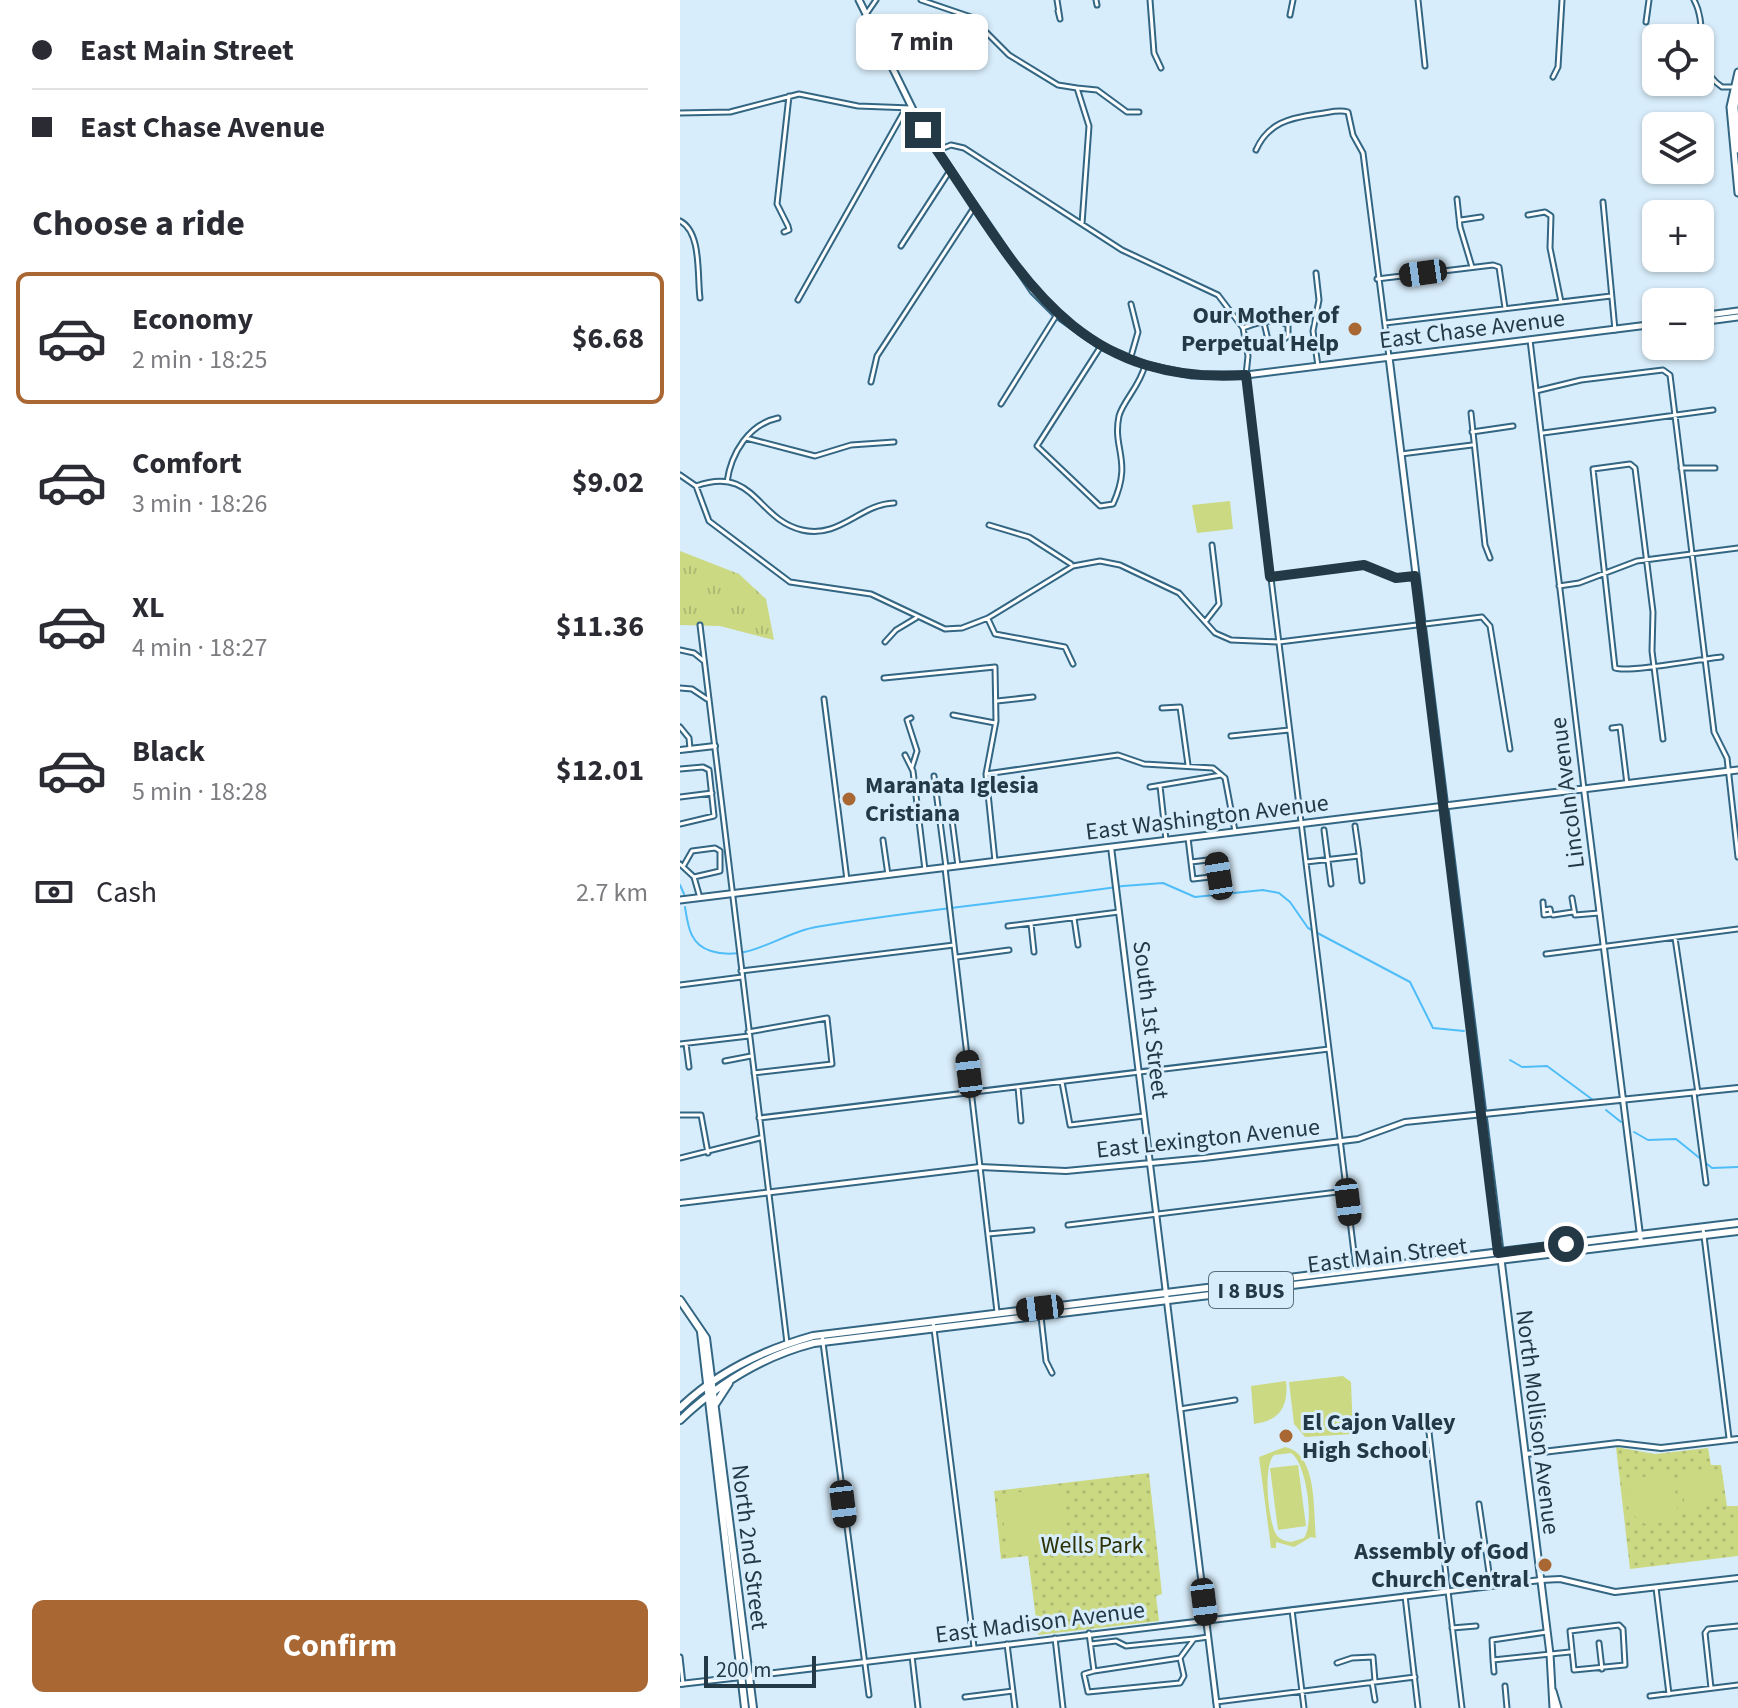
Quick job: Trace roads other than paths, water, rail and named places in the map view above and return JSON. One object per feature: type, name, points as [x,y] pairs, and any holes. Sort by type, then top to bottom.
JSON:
[{"type":"main road","name":"East Chase Avenue","points":[[859,0],[908,108],[1033,291],[1057,315],[1101,346],[1130,360],[1192,375],[1246,375],[1642,326]]},
{"type":"main road","points":[[1738,72],[1730,126],[1738,193]]},
{"type":"main road","points":[[1736,87],[1738,150]]},
{"type":"main road","points":[[1714,314],[1738,311]]},
{"type":"main road","points":[[1714,320],[1738,317]]},
{"type":"main road","name":"North Mollison Avenue","points":[[1389,357],[1555,1706]]},
{"type":"main road","name":"East Washington Avenue","points":[[680,900],[1738,770]]},
{"type":"main road","name":"East Main Street","points":[[680,1408],[724,1373],[787,1348],[823,1338],[1640,1239],[1738,1223]]},
{"type":"main road","name":"East Main Street","points":[[1703,1231],[1738,1231]]},
{"type":"main road","points":[[680,1300],[706,1338],[709,1384]]},
{"type":"main road","points":[[701,1332],[709,1384]]},
{"type":"main road","name":"East Main Street","points":[[680,1420],[713,1391],[787,1348]]},
{"type":"main road","points":[[710,1367],[724,1373]]},
{"type":"main road","points":[[715,1407],[721,1393],[734,1377]]},
{"type":"main road","name":"North 2nd Street","points":[[709,1384],[715,1407],[723,1539],[731,1599],[753,1708]]},
{"type":"main road","name":"North 2nd Street","points":[[709,1384],[706,1396],[718,1489],[728,1516],[740,1611],[745,1708]]},
{"type":"main road","points":[[694,1407],[701,1406],[709,1412]]},
{"type":"main road","points":[[723,1539],[731,1546]]},
{"type":"main road","points":[[731,1599],[740,1611]]},
{"type":"street","points":[[866,13],[876,0]]},
{"type":"street","points":[[921,0],[971,17],[1009,55],[1058,85],[1097,90],[1127,112],[1139,112]]},
{"type":"street","points":[[1057,0],[1058,11]]},
{"type":"street","points":[[1150,0],[1154,53],[1161,68]]},
{"type":"street","points":[[1290,15],[1293,0]]},
{"type":"street","points":[[1418,0],[1425,66]]},
{"type":"street","points":[[1553,77],[1558,67],[1562,0]]},
{"type":"street","points":[[1646,22],[1649,0]]},
{"type":"street","points":[[1694,0],[1700,13],[1705,70],[1722,87],[1736,87]]},
{"type":"street","points":[[1077,88],[1089,126],[1082,224]]},
{"type":"street","points":[[680,113],[730,112],[789,95],[814,94],[858,106],[908,108],[798,300]]},
{"type":"street","points":[[784,232],[789,230],[788,226],[777,204],[789,95]]},
{"type":"street","points":[[1256,150],[1268,130],[1280,123],[1303,115],[1341,110],[1348,112],[1366,169],[1377,279],[1389,357]]},
{"type":"street","points":[[937,151],[951,145],[964,148],[1122,250],[1218,295],[1243,328],[1270,577],[1356,1273]]},
{"type":"street","points":[[901,246],[951,169]]},
{"type":"street","points":[[1457,199],[1459,220],[1472,267]]},
{"type":"street","points":[[1603,202],[1615,330]]},
{"type":"street","points":[[871,382],[877,356],[975,206]]},
{"type":"street","points":[[1528,215],[1545,212],[1553,221],[1550,248],[1561,302]]},
{"type":"street","points":[[1459,220],[1481,217]]},
{"type":"street","points":[[680,221],[687,224],[693,237],[700,298]]},
{"type":"street","points":[[1377,279],[1472,267],[1499,267],[1505,309]]},
{"type":"street","points":[[1316,273],[1319,300],[1313,331],[1318,366]]},
{"type":"street","points":[[1383,323],[1611,296]]},
{"type":"street","points":[[1130,360],[1138,332],[1131,304]]},
{"type":"street","points":[[1001,404],[1057,315]]},
{"type":"street","points":[[1243,328],[1264,323],[1283,322],[1288,328],[1288,336],[1277,345],[1269,344],[1264,323]]},
{"type":"street","name":"Lincoln Avenue","points":[[1530,340],[1640,1239]]},
{"type":"street","points":[[1101,346],[1037,446],[1100,506],[1106,508],[1113,504],[1124,478],[1119,416],[1136,392],[1145,365]]},
{"type":"street","points":[[1536,391],[1581,380],[1663,370],[1670,375],[1714,732],[1727,756],[1738,857]]},
{"type":"street","points":[[1542,433],[1713,410]]},
{"type":"street","points":[[1471,413],[1485,545],[1490,558]]},
{"type":"street","points":[[727,482],[735,454],[746,438],[767,420],[778,418]]},
{"type":"street","points":[[1472,432],[1513,426]]},
{"type":"street","points":[[746,438],[815,456],[851,445],[894,442]]},
{"type":"street","points":[[1401,454],[1473,445]]},
{"type":"street","points":[[1663,739],[1654,665],[1647,559],[1636,472],[1634,466],[1627,464],[1593,469],[1617,670],[1654,665],[1721,657]]},
{"type":"street","points":[[1681,468],[1715,468]]},
{"type":"street","points":[[680,475],[696,486],[709,521],[790,582],[803,587],[864,592],[950,630],[988,618],[1073,566],[1100,561],[1120,565],[1179,593],[1215,633],[1231,640],[1279,642],[1482,617],[1490,626],[1510,749]]},
{"type":"street","points":[[696,486],[727,482],[748,489],[785,523],[806,531],[836,529],[885,503],[894,503]]},
{"type":"street","points":[[989,525],[1029,537],[1073,566]]},
{"type":"street","points":[[1205,622],[1219,604],[1212,545]]},
{"type":"street","points":[[1559,586],[1647,559],[1738,548]]},
{"type":"street","points":[[1270,577],[1364,565],[1396,578],[1415,576]]},
{"type":"street","points":[[885,642],[896,630],[917,617]]},
{"type":"street","points":[[988,618],[995,634],[1065,647],[1073,664]]},
{"type":"street","points":[[700,625],[787,1348]]},
{"type":"street","points":[[680,650],[694,653],[704,661]]},
{"type":"street","points":[[884,678],[995,667],[995,723],[986,774],[995,861]]},
{"type":"street","points":[[680,688],[692,689],[709,702]]},
{"type":"street","points":[[996,701],[1033,697]]},
{"type":"street","points":[[824,699],[847,880]]},
{"type":"street","points":[[1162,708],[1180,707],[1188,765]]},
{"type":"street","points":[[953,715],[995,723]]},
{"type":"street","points":[[911,718],[907,720],[917,751],[912,769]]},
{"type":"street","points":[[680,727],[689,738],[690,749]]},
{"type":"street","points":[[1612,728],[1620,727],[1627,784]]},
{"type":"street","points":[[1231,736],[1289,730]]},
{"type":"street","points":[[680,750],[715,746]]},
{"type":"street","points":[[905,755],[912,769],[925,870]]},
{"type":"street","points":[[986,774],[1118,755],[1144,764],[1188,765],[1217,770],[1222,775],[1235,831]]},
{"type":"street","points":[[680,769],[706,767],[714,816],[710,820],[680,824]]},
{"type":"street","points":[[1150,787],[1222,775]]},
{"type":"street","points":[[934,776],[998,1317]]},
{"type":"street","points":[[1160,786],[1166,840]]},
{"type":"street","points":[[680,797],[712,793]]},
{"type":"street","points":[[952,820],[958,866]]},
{"type":"street","points":[[1355,826],[1362,881]]},
{"type":"street","points":[[1324,830],[1331,884]]},
{"type":"street","points":[[1188,838],[1193,879],[1219,876],[1216,859],[1191,862]]},
{"type":"street","points":[[883,840],[888,875]]},
{"type":"street","name":"South 1st Street","points":[[1111,847],[1217,1705]]},
{"type":"street","points":[[694,877],[720,871],[720,851],[715,848],[692,851],[682,864],[694,877],[700,898]]},
{"type":"street","points":[[1306,862],[1359,856]]},
{"type":"street","points":[[1572,898],[1573,912]]},
{"type":"street","points":[[1543,902],[1545,916],[1573,912],[1578,916],[1599,913]]},
{"type":"street","points":[[1008,926],[1119,912]]},
{"type":"street","points":[[1074,917],[1078,945]]},
{"type":"street","points":[[1031,923],[1034,952]]},
{"type":"street","points":[[1546,954],[1738,929]]},
{"type":"street","points":[[1675,937],[1706,1183]]},
{"type":"street","points":[[680,985],[954,945]]},
{"type":"street","points":[[956,957],[1009,950]]},
{"type":"street","points":[[680,1044],[827,1018],[832,1064],[753,1074]]},
{"type":"street","points":[[686,1044],[689,1067]]},
{"type":"street","points":[[759,1118],[1329,1049]]},
{"type":"street","points":[[725,1061],[751,1056]]},
{"type":"street","points":[[1062,1081],[1067,1121],[1074,1126],[1144,1116]]},
{"type":"street","points":[[1018,1087],[1021,1121]]},
{"type":"street","name":"East Lexington Avenue","points":[[680,1203],[980,1167],[1066,1171],[1340,1142],[1405,1122],[1738,1088]]},
{"type":"street","points":[[680,1115],[701,1115],[708,1153]]},
{"type":"street","points":[[680,1158],[760,1138]]},
{"type":"street","points":[[1068,1225],[1346,1191]]},
{"type":"street","points":[[987,1234],[1032,1230]]},
{"type":"street","points":[[1703,1231],[1730,1440]]},
{"type":"street","points":[[1041,1312],[1046,1361],[1052,1373]]},
{"type":"street","points":[[934,1325],[975,1648]]},
{"type":"street","points":[[823,1338],[869,1695]]},
{"type":"street","points":[[1180,1409],[1235,1400]]},
{"type":"street","points":[[1428,1424],[1462,1708]]},
{"type":"street","points":[[1523,1454],[1618,1443],[1661,1448],[1738,1439]]},
{"type":"street","points":[[1479,1504],[1491,1586]]},
{"type":"street","name":"East Madison Avenue","points":[[682,1684],[1541,1580],[1560,1579],[1615,1592],[1738,1578]]},
{"type":"street","points":[[1656,1588],[1669,1694]]},
{"type":"street","points":[[1405,1596],[1418,1708]]},
{"type":"street","points":[[1292,1610],[1304,1708]]},
{"type":"street","points":[[1619,1625],[1623,1629],[1627,1663],[1602,1669],[1574,1670],[1570,1631],[1619,1625]]},
{"type":"street","points":[[1452,1628],[1476,1626]]},
{"type":"street","points":[[1711,1688],[1705,1633],[1708,1629],[1738,1626]]},
{"type":"street","points":[[1494,1672],[1492,1640],[1547,1632]]},
{"type":"street","points":[[1089,1633],[1094,1671]]},
{"type":"street","points":[[1090,1644],[1116,1641],[1126,1646],[1208,1637]]},
{"type":"street","points":[[1055,1638],[1063,1708]]},
{"type":"street","points":[[1180,1658],[1184,1676],[1180,1683],[1092,1693],[1084,1677],[1094,1671],[1180,1658],[1194,1639]]},
{"type":"street","points":[[1599,1643],[1602,1669]]},
{"type":"street","points":[[1007,1644],[1015,1708]]},
{"type":"street","points":[[1493,1660],[1570,1652]]},
{"type":"street","points":[[912,1656],[918,1708]]},
{"type":"street","points":[[680,1657],[682,1684]]},
{"type":"street","points":[[1337,1663],[1352,1658],[1373,1657],[1375,1700]]},
{"type":"street","points":[[1217,1705],[1302,1690],[1415,1677]]},
{"type":"street","points":[[1650,1696],[1738,1685]]},
{"type":"street","points":[[1505,1686],[1507,1708]]},
{"type":"street","points":[[965,1697],[1013,1691]]},
{"type":"waterway","points":[[685,907],[689,928],[698,944],[725,954],[751,950],[816,927],[1123,886],[1163,883],[1195,897],[1263,890],[1279,893],[1290,902],[1308,928],[1410,982],[1433,1028],[1464,1031]]},
{"type":"waterway","points":[[680,885],[684,894]]},
{"type":"waterway","points":[[1510,1060],[1522,1067],[1547,1066],[1593,1100]]},
{"type":"waterway","points":[[1606,1110],[1621,1122]]},
{"type":"waterway","points":[[1634,1132],[1648,1140],[1676,1139],[1712,1168],[1738,1167]]},
{"type":"place","name":"Our Mother of Perpetual Help","points":[[1355,329]]},
{"type":"place","name":"Maranata Iglesia Cristiana","points":[[849,799]]},
{"type":"place","name":"El Cajon Valley High School","points":[[1286,1436]]},
{"type":"place","name":"Assembly of God Church Central","points":[[1545,1565]]},
{"type":"park label","name":"Wells Park","points":[[1092,1545]]}]
